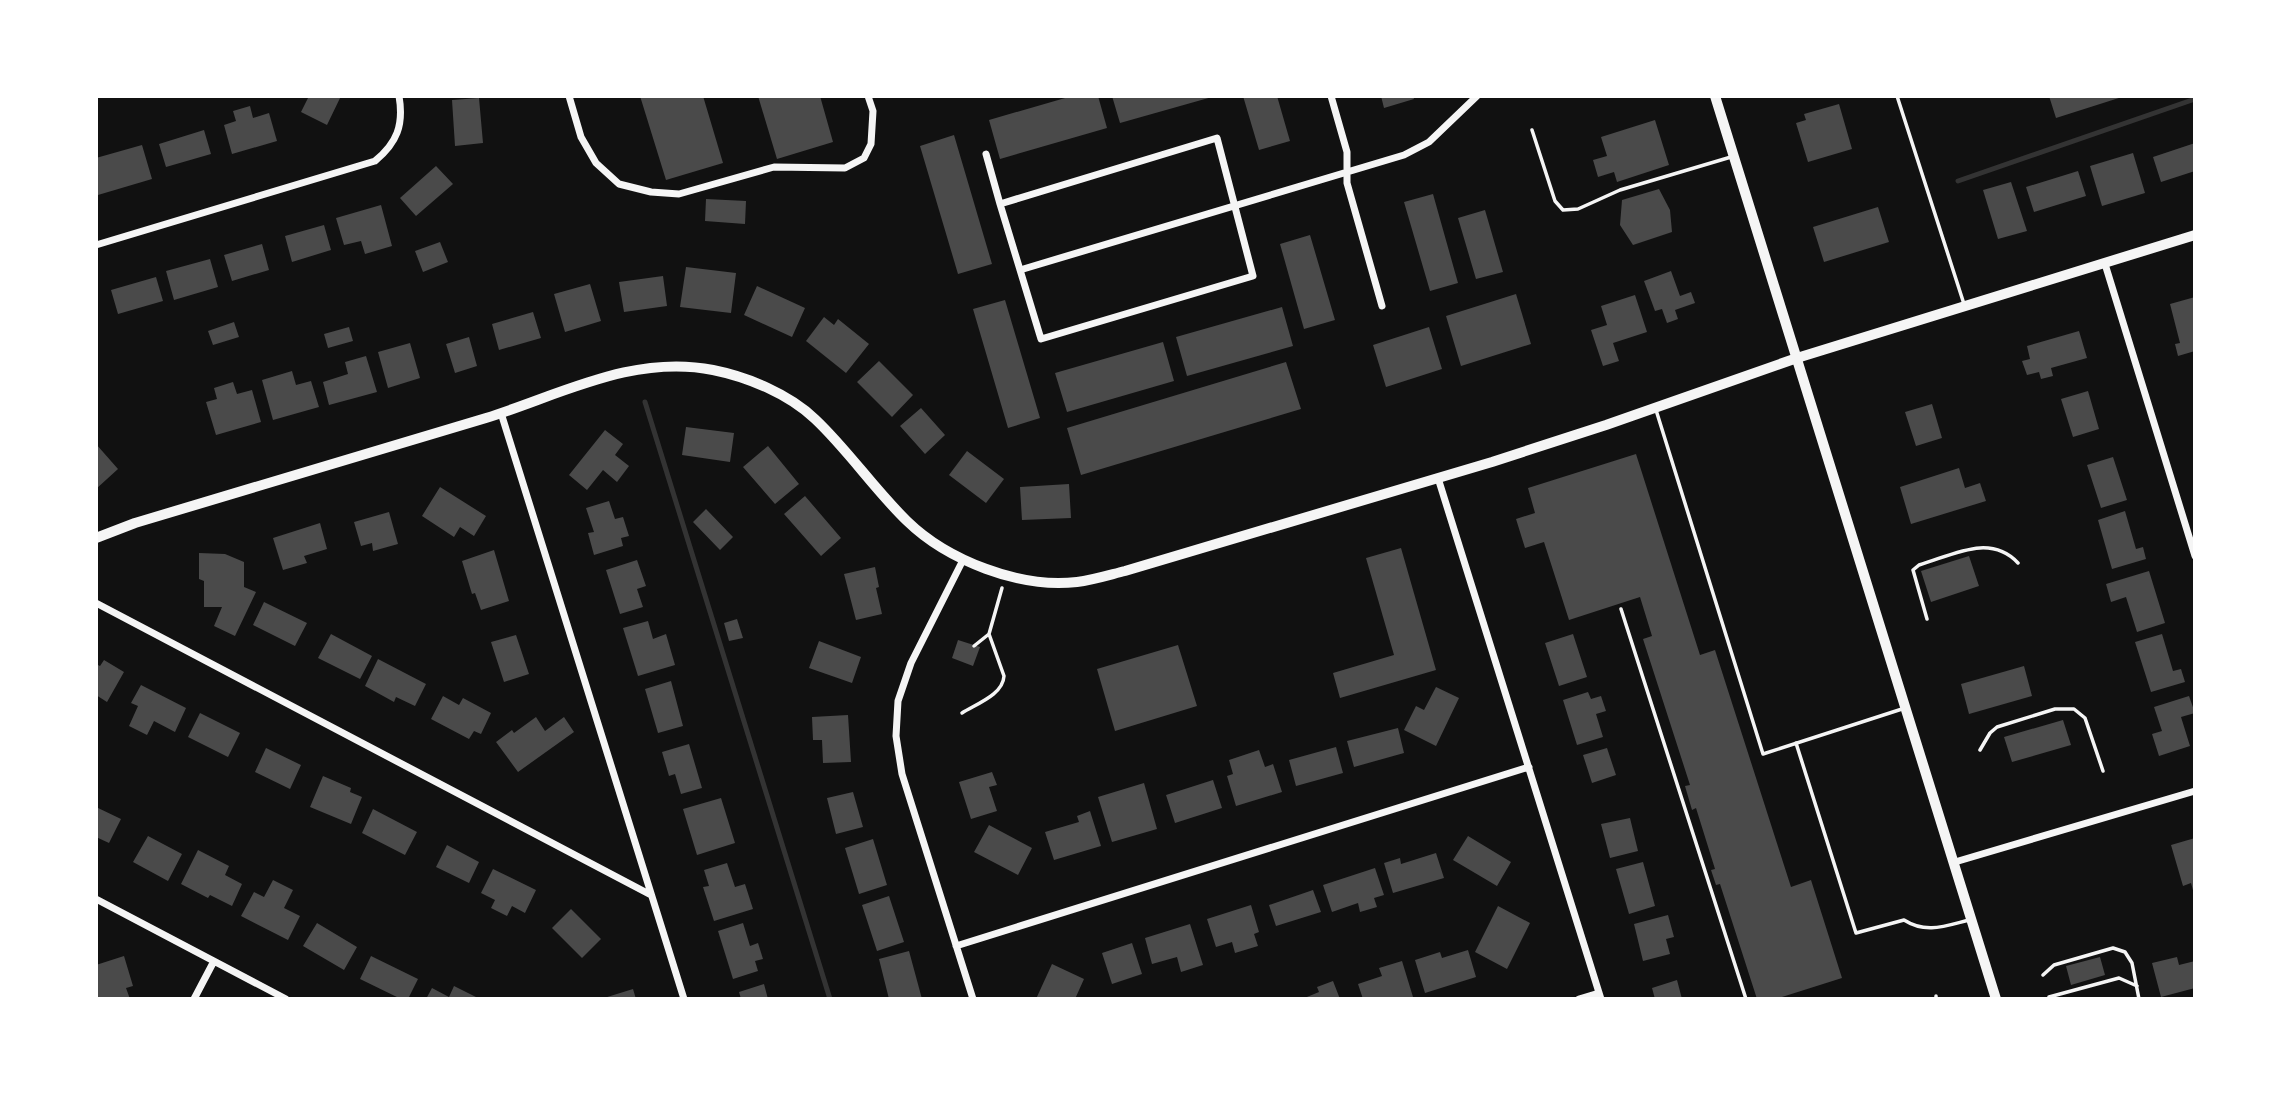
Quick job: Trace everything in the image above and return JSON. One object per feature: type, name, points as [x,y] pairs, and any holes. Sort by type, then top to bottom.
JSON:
[{"type":"main road","points":[[1715,96],[1996,999]]},
{"type":"main road","points":[[96,538],[135,523],[501,413],[597,379],[634,369],[675,365],[712,370],[750,380],[814,417],[908,522],[963,560],[1005,576],[1051,583],[1077,582],[1125,571],[1438,478],[1656,408],[1797,358],[2195,235]]},
{"type":"street","points":[[96,245],[375,161],[391,148],[400,126],[399,96]]},
{"type":"street","points":[[569,96],[581,137],[596,163],[619,184],[651,192],[679,194],[774,167],[845,168],[864,158],[871,144],[873,111],[868,96]]},
{"type":"street","points":[[1331,96],[1347,152],[1347,183],[1382,306]]},
{"type":"street","points":[[1020,270],[1404,155],[1429,142],[1477,96]]},
{"type":"street","points":[[986,154],[1000,204],[1041,339],[1253,276],[1217,138],[1000,204]]},
{"type":"street","points":[[2105,264],[2194,552]]},
{"type":"street","points":[[501,413],[684,999]]},
{"type":"street","points":[[1438,478],[1600,996],[1579,999]]},
{"type":"street","points":[[963,560],[911,663],[898,701],[896,736],[902,774],[973,999]]},
{"type":"street","points":[[96,603],[651,895]]},
{"type":"street","points":[[957,946],[1529,767]]},
{"type":"street","points":[[1955,862],[2195,791]]},
{"type":"street","points":[[96,899],[286,999]]},
{"type":"street","points":[[194,999],[214,961]]},
{"type":"lane","points":[[1897,96],[1965,307]]},
{"type":"lane","points":[[1532,130],[1555,201],[1563,210],[1578,209],[1620,190],[1733,156]]},
{"type":"lane","points":[[1656,408],[1763,754],[1906,707]]},
{"type":"lane","points":[[1927,619],[1914,578],[1913,570],[1919,565],[1985,546],[2008,553],[2018,564]]},
{"type":"lane","points":[[1621,609],[1745,999]]},
{"type":"lane","points":[[1980,750],[1997,727],[2055,709],[2074,709],[2085,718],[2103,771]]},
{"type":"lane","points":[[1796,743],[1856,933],[1904,920],[1916,928],[1932,929],[1972,919]]},
{"type":"lane","points":[[2043,975],[2054,965],[2113,948],[2125,952],[2132,963],[2139,999]]},
{"type":"lane","points":[[2049,997],[2119,978],[2137,986]]},
{"type":"path","points":[[962,713],[996,692],[1004,682],[989,634],[1005,576]]},
{"type":"path","points":[[974,646],[989,634]]},
{"type":"building","points":[[309,96],[341,96],[327,125],[301,112]]},
{"type":"building","points":[[640,96],[703,96],[723,163],[666,180]]},
{"type":"building","points":[[758,96],[820,96],[833,142],[777,159]]},
{"type":"building","points":[[1072,96],[1098,96],[1107,128],[1000,159],[989,120]]},
{"type":"building","points":[[1112,96],[1212,96],[1212,97],[1120,123]]},
{"type":"building","points":[[1243,96],[1277,96],[1290,141],[1259,150]]},
{"type":"building","points":[[1381,96],[1413,96],[1414,99],[1384,108]]},
{"type":"building","points":[[2049,96],[2122,96],[2122,97],[2056,118]]},
{"type":"building","points":[[479,98],[483,143],[455,146],[452,100]]},
{"type":"building","points":[[1839,104],[1852,149],[1808,162],[1796,123],[1806,120],[1804,114]]},
{"type":"building","points":[[250,106],[253,118],[269,113],[277,141],[232,154],[224,125],[236,121],[233,111]]},
{"type":"building","points":[[1655,120],[1669,165],[1617,182],[1614,172],[1598,177],[1593,160],[1607,156],[1601,137]]},
{"type":"building","points":[[204,130],[211,154],[166,167],[159,144]]},
{"type":"building","points":[[954,135],[992,264],[958,274],[920,146]]},
{"type":"building","points":[[2195,143],[2195,171],[2161,182],[2153,157]]},
{"type":"building","points":[[142,145],[152,179],[98,195],[96,158]]},
{"type":"building","points":[[2133,153],[2145,193],[2102,206],[2090,166]]},
{"type":"building","points":[[436,166],[453,184],[416,216],[400,198]]},
{"type":"building","points":[[2078,171],[2086,196],[2034,212],[2026,187]]},
{"type":"building","points":[[2011,182],[2027,231],[1998,239],[1983,190]]},
{"type":"building","points":[[1659,189],[1670,210],[1672,232],[1633,245],[1620,225],[1622,200]]},
{"type":"building","points":[[1433,194],[1458,283],[1430,291],[1404,202]]},
{"type":"building","points":[[706,199],[746,201],[745,224],[705,221]]},
{"type":"building","points":[[381,205],[392,246],[365,254],[361,241],[344,245],[336,218]]},
{"type":"building","points":[[1878,207],[1889,242],[1824,262],[1813,227]]},
{"type":"building","points":[[1485,210],[1503,272],[1476,279],[1458,218]]},
{"type":"building","points":[[324,225],[331,250],[292,262],[285,236]]},
{"type":"building","points":[[1310,235],[1335,320],[1304,329],[1280,244]]},
{"type":"building","points":[[440,242],[448,262],[423,272],[415,251]]},
{"type":"building","points":[[262,244],[269,270],[232,281],[224,255]]},
{"type":"building","points":[[210,259],[218,287],[174,300],[166,271]]},
{"type":"building","points":[[686,267],[736,273],[731,313],[680,307]]},
{"type":"building","points":[[1671,271],[1680,296],[1691,292],[1695,303],[1675,310],[1678,319],[1667,323],[1662,309],[1655,311],[1644,281]]},
{"type":"building","points":[[663,276],[667,306],[624,312],[619,282]]},
{"type":"building","points":[[156,277],[163,301],[118,314],[111,290]]},
{"type":"building","points":[[590,284],[601,321],[565,332],[554,294]]},
{"type":"building","points":[[757,286],[805,308],[792,337],[744,315]]},
{"type":"building","points":[[1516,294],[1531,344],[1461,366],[1446,316]]},
{"type":"building","points":[[1635,295],[1647,332],[1613,343],[1619,361],[1603,366],[1591,330],[1607,325],[1601,306]]},
{"type":"building","points":[[2195,297],[2195,351],[2178,356],[2175,344],[2180,343],[2170,304]]},
{"type":"building","points":[[1005,300],[1040,418],[1008,428],[973,309]]},
{"type":"building","points":[[1282,307],[1293,346],[1187,376],[1176,337]]},
{"type":"building","points":[[533,312],[541,338],[499,350],[492,324]]},
{"type":"building","points":[[824,317],[834,325],[838,319],[869,344],[846,373],[806,341]]},
{"type":"building","points":[[234,322],[239,337],[213,345],[208,331]]},
{"type":"building","points":[[349,327],[353,341],[328,348],[324,334]]},
{"type":"building","points":[[1429,327],[1442,369],[1386,387],[1373,345]]},
{"type":"building","points":[[2079,331],[2087,358],[2051,368],[2053,376],[2041,379],[2039,372],[2027,375],[2022,361],[2030,359],[2027,346]]},
{"type":"building","points":[[469,337],[477,366],[455,373],[446,344]]},
{"type":"building","points":[[1163,342],[1174,381],[1067,412],[1055,373]]},
{"type":"building","points":[[410,343],[420,378],[388,388],[378,352]]},
{"type":"building","points":[[366,356],[377,392],[329,405],[323,382],[348,374],[345,362]]},
{"type":"building","points":[[879,361],[913,395],[892,417],[857,382]]},
{"type":"building","points":[[1286,362],[1301,409],[1081,475],[1067,428]]},
{"type":"building","points":[[292,371],[296,385],[311,381],[319,407],[273,420],[262,380]]},
{"type":"building","points":[[233,382],[237,394],[252,390],[261,422],[216,435],[206,402],[217,399],[214,388]]},
{"type":"building","points":[[2088,391],[2099,429],[2073,437],[2061,399]]},
{"type":"building","points":[[1932,404],[1942,438],[1916,446],[1905,412]]},
{"type":"building","points":[[921,408],[945,435],[925,454],[900,426]]},
{"type":"building","points":[[686,427],[734,433],[730,462],[682,455]]},
{"type":"building","points":[[605,430],[623,444],[615,455],[629,466],[617,482],[603,470],[587,490],[569,475]]},
{"type":"building","points":[[96,444],[118,469],[96,489]]},
{"type":"building","points":[[768,446],[799,484],[775,504],[743,467]]},
{"type":"building","points":[[967,451],[1004,479],[986,503],[949,475]]},
{"type":"building","points":[[1636,454],[1700,655],[1715,650],[1791,887],[1811,880],[1842,978],[1776,999],[1757,999],[1720,884],[1716,885],[1711,870],[1715,869],[1696,808],[1692,810],[1685,786],[1690,785],[1643,639],[1652,636],[1640,597],[1569,620],[1544,542],[1525,548],[1516,519],[1535,513],[1528,488]]},
{"type":"building","points":[[2113,457],[2127,500],[2101,508],[2087,465]]},
{"type":"building","points":[[1959,468],[1965,488],[1980,483],[1986,501],[1911,524],[1900,487]]},
{"type":"building","points":[[1069,484],[1071,518],[1022,520],[1020,487]]},
{"type":"building","points":[[440,487],[486,516],[474,536],[460,527],[454,537],[422,516]]},
{"type":"building","points":[[805,496],[841,538],[821,556],[784,514]]},
{"type":"building","points":[[609,501],[615,519],[623,517],[629,536],[621,538],[623,546],[594,555],[588,533],[594,532],[586,508]]},
{"type":"building","points":[[706,509],[733,537],[720,550],[693,522]]},
{"type":"building","points":[[2125,511],[2136,549],[2143,547],[2146,559],[2112,569],[2098,520]]},
{"type":"building","points":[[389,512],[398,544],[373,551],[372,543],[361,546],[354,522]]},
{"type":"building","points":[[320,523],[327,549],[304,556],[307,563],[283,570],[273,538]]},
{"type":"building","points":[[1401,548],[1436,670],[1340,698],[1333,673],[1394,655],[1366,558]]},
{"type":"building","points":[[494,550],[509,601],[481,610],[475,593],[472,594],[462,561]]},
{"type":"building","points":[[199,553],[225,554],[244,562],[244,587],[256,592],[235,636],[214,626],[222,607],[204,607],[204,581],[199,579]]},
{"type":"building","points":[[1969,556],[1979,586],[1931,602],[1921,571]]},
{"type":"building","points":[[637,560],[646,586],[637,589],[643,607],[620,614],[606,570]]},
{"type":"building","points":[[875,567],[879,587],[876,588],[882,614],[856,620],[844,574]]},
{"type":"building","points":[[2149,571],[2165,623],[2137,632],[2126,597],[2111,602],[2106,584]]},
{"type":"building","points":[[264,602],[307,623],[295,646],[253,625]]},
{"type":"building","points":[[737,619],[743,638],[729,641],[724,623]]},
{"type":"building","points":[[648,621],[653,639],[666,634],[675,665],[638,676],[623,628]]},
{"type":"building","points":[[331,634],[372,656],[360,679],[318,658]]},
{"type":"building","points":[[1573,634],[1587,677],[1559,686],[1545,643]]},
{"type":"building","points":[[2162,634],[2173,671],[2181,669],[2185,682],[2151,692],[2135,642]]},
{"type":"building","points":[[516,635],[529,674],[504,682],[491,642]]},
{"type":"building","points":[[958,640],[980,647],[973,666],[952,658]]},
{"type":"building","points":[[819,641],[861,657],[852,683],[809,668]]},
{"type":"building","points":[[1178,645],[1197,706],[1115,731],[1097,669]]},
{"type":"building","points":[[378,659],[426,684],[415,706],[396,697],[394,702],[365,686]]},
{"type":"building","points":[[104,660],[124,672],[107,702],[96,695],[96,664],[100,666]]},
{"type":"building","points":[[2024,666],[2032,696],[1969,714],[1961,684]]},
{"type":"building","points":[[671,681],[683,726],[658,733],[645,689]]},
{"type":"building","points":[[141,685],[186,708],[175,732],[154,721],[147,735],[129,726],[138,706],[131,703]]},
{"type":"building","points":[[1436,687],[1459,698],[1436,746],[1404,730],[1416,706],[1424,710]]},
{"type":"building","points":[[1588,692],[1591,699],[1601,696],[1606,711],[1596,714],[1603,737],[1577,745],[1563,700]]},
{"type":"building","points":[[443,696],[459,705],[463,698],[491,713],[481,734],[474,731],[469,739],[431,719]]},
{"type":"building","points":[[2189,696],[2195,713],[2181,717],[2190,746],[2159,756],[2152,734],[2162,731],[2154,707]]},
{"type":"building","points":[[200,713],[240,733],[228,757],[188,737]]},
{"type":"building","points":[[848,715],[851,762],[823,763],[822,740],[813,740],[812,717]]},
{"type":"building","points":[[536,717],[545,731],[564,717],[574,732],[518,772],[496,742]]},
{"type":"building","points":[[2063,720],[2071,745],[2012,762],[2004,737]]},
{"type":"building","points":[[1398,728],[1404,753],[1354,767],[1347,741]]},
{"type":"building","points":[[689,744],[702,788],[681,794],[675,774],[669,776],[662,752]]},
{"type":"building","points":[[1336,747],[1343,773],[1296,786],[1289,760]]},
{"type":"building","points":[[266,748],[301,765],[290,789],[255,772]]},
{"type":"building","points":[[1607,748],[1616,775],[1592,783],[1583,755]]},
{"type":"building","points":[[1259,750],[1265,767],[1273,764],[1282,792],[1236,806],[1227,776],[1233,774],[1229,760]]},
{"type":"building","points":[[992,772],[997,785],[989,787],[997,811],[971,819],[959,782]]},
{"type":"building","points":[[323,776],[351,788],[350,792],[362,797],[351,824],[310,807]]},
{"type":"building","points":[[1213,780],[1222,808],[1175,823],[1166,795]]},
{"type":"building","points":[[1144,783],[1157,829],[1112,842],[1098,797]]},
{"type":"building","points":[[853,792],[863,827],[836,834],[827,798]]},
{"type":"building","points":[[721,798],[735,843],[697,855],[683,809]]},
{"type":"building","points":[[96,807],[121,819],[109,843],[96,837]]},
{"type":"building","points":[[373,809],[417,832],[405,855],[362,833]]},
{"type":"building","points":[[1090,811],[1101,846],[1054,860],[1045,832],[1079,822],[1077,816]]},
{"type":"building","points":[[1630,818],[1638,851],[1610,858],[1601,824]]},
{"type":"building","points":[[989,825],[1032,848],[1018,875],[974,852]]},
{"type":"building","points":[[148,836],[182,854],[168,881],[133,862]]},
{"type":"building","points":[[1468,836],[1511,862],[1497,886],[1453,860]]},
{"type":"building","points":[[2195,838],[2194,894],[2191,883],[2183,886],[2171,845]]},
{"type":"building","points":[[873,839],[887,885],[859,894],[845,848]]},
{"type":"building","points":[[447,845],[479,862],[469,883],[436,867]]},
{"type":"building","points":[[198,850],[229,866],[225,875],[242,884],[232,906],[210,895],[208,898],[181,884]]},
{"type":"building","points":[[1436,853],[1444,878],[1393,893],[1384,863],[1400,858],[1401,864]]},
{"type":"building","points":[[1643,862],[1655,906],[1629,914],[1616,869]]},
{"type":"building","points":[[727,863],[735,887],[745,884],[753,909],[714,921],[703,887],[709,886],[704,870]]},
{"type":"building","points":[[1375,868],[1384,895],[1374,898],[1377,907],[1360,912],[1358,903],[1332,912],[1323,885]]},
{"type":"building","points":[[493,869],[536,890],[525,913],[512,906],[507,916],[491,908],[495,900],[481,893]]},
{"type":"building","points":[[273,880],[293,890],[284,908],[300,916],[288,940],[241,916],[254,892],[264,897]]},
{"type":"building","points":[[1313,890],[1321,912],[1276,926],[1269,905]]},
{"type":"building","points":[[889,896],[904,942],[877,951],[862,905]]},
{"type":"building","points":[[1251,905],[1259,932],[1254,934],[1258,946],[1235,953],[1232,942],[1216,947],[1207,919]]},
{"type":"building","points":[[1498,906],[1530,923],[1507,969],[1475,952]]},
{"type":"building","points":[[571,909],[601,939],[582,958],[552,928]]},
{"type":"building","points":[[1668,915],[1674,937],[1666,939],[1670,954],[1643,961],[1634,924]]},
{"type":"building","points":[[317,923],[357,947],[344,970],[303,946]]},
{"type":"building","points":[[743,923],[750,946],[758,943],[763,959],[755,961],[758,971],[733,979],[718,931]]},
{"type":"building","points":[[1190,924],[1203,965],[1181,972],[1177,957],[1152,964],[1145,938]]},
{"type":"building","points":[[1132,943],[1142,974],[1112,984],[1102,953]]},
{"type":"building","points":[[1468,950],[1476,977],[1425,993],[1415,960],[1440,952],[1442,958]]},
{"type":"building","points":[[909,951],[922,999],[889,999],[879,959]]},
{"type":"building","points":[[124,956],[133,986],[126,988],[130,999],[96,999],[96,965]]},
{"type":"building","points":[[371,956],[418,979],[408,999],[401,999],[360,979]]},
{"type":"building","points":[[2100,957],[2105,975],[2071,985],[2066,966]]},
{"type":"building","points":[[2177,957],[2179,965],[2195,961],[2195,988],[2161,997],[2152,963]]},
{"type":"building","points":[[1402,961],[1413,997],[1363,999],[1358,984],[1382,976],[1379,968]]},
{"type":"building","points":[[1052,964],[1084,979],[1075,999],[1036,999]]},
{"type":"building","points":[[1677,980],[1682,999],[1655,999],[1652,988]]},
{"type":"building","points":[[1333,981],[1340,999],[1302,999],[1319,992],[1317,987]]},
{"type":"building","points":[[764,984],[768,999],[741,999],[739,992]]},
{"type":"building","points":[[454,986],[480,999],[426,999],[432,988],[449,997]]},
{"type":"building","points":[[633,989],[636,999],[604,999],[604,998]]},
{"type":"waterway","points":[[1958,181],[2195,99]]},
{"type":"waterway","points":[[645,402],[830,999]]}]
